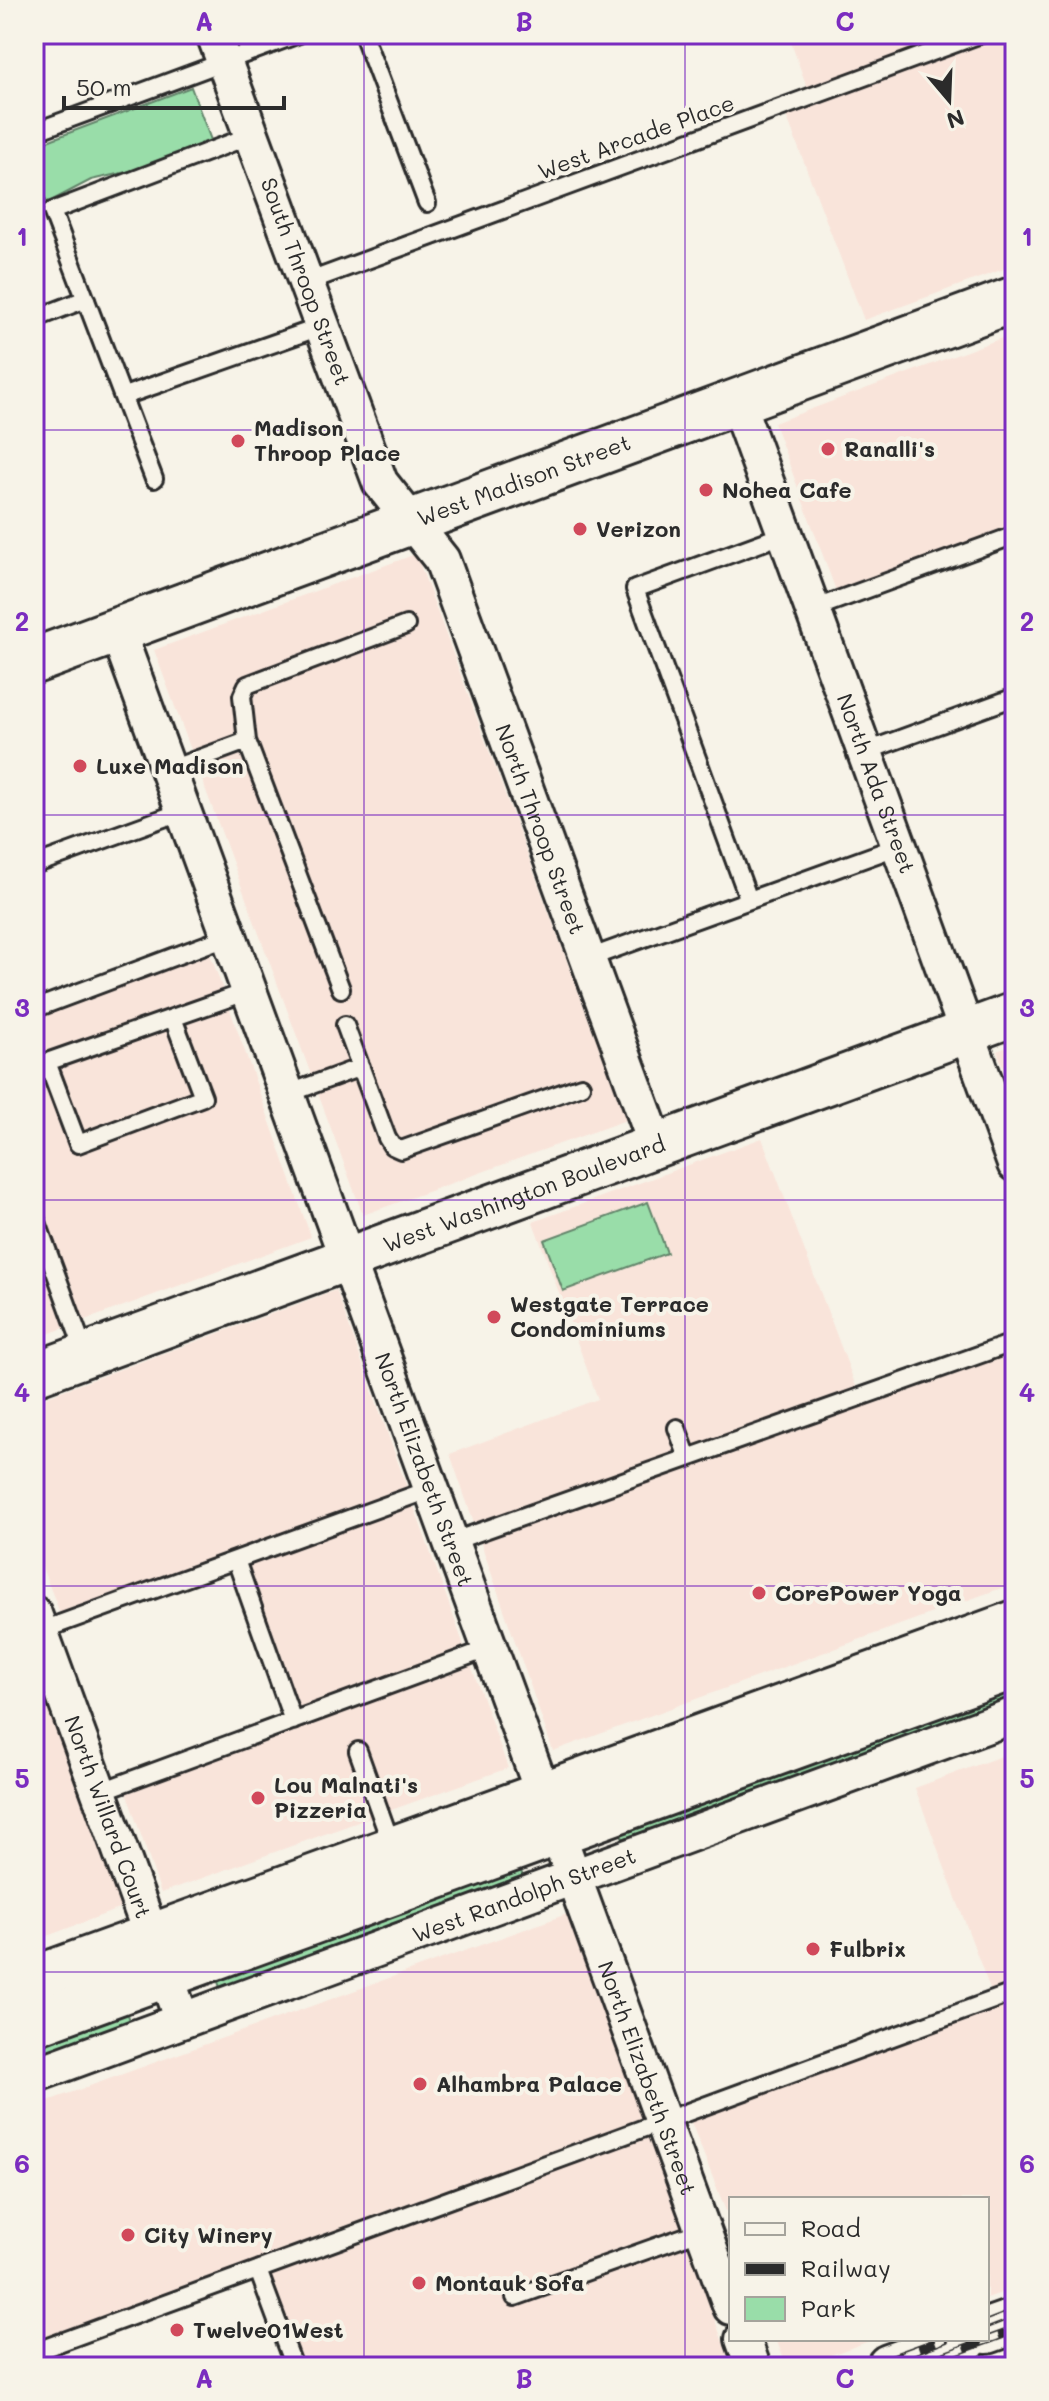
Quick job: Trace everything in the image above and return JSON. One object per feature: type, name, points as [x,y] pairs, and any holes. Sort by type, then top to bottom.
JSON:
[{"type":"main road","name":"West Madison Street","points":[[34,661],[1015,299]]},
{"type":"main road","points":[[34,2023],[166,1975],[550,1812],[1015,1666]]},
{"type":"main road","points":[[989,2330],[1015,2321]]},
{"type":"main road","points":[[899,2365],[961,2341]]},
{"type":"street","name":"South Throop Street","points":[[219,48],[380,482],[412,521]]},
{"type":"street","name":"North Ada Street","points":[[737,402],[1015,1164]]},
{"type":"street","name":"North Throop Street","points":[[412,521],[442,560],[656,1145]]},
{"type":"street","name":"North Elizabeth Street","points":[[117,630],[729,2302]]},
{"type":"street","name":"West Washington Boulevard","points":[[34,1374],[1015,1014]]},
{"type":"street","name":"North Willard Court","points":[[37,1622],[182,2020]]},
{"type":"street","points":[[34,1978],[392,1848],[550,1812],[1015,1622]]},
{"type":"street","name":"West Randolph Street","points":[[34,2075],[1015,1715]]},
{"type":"street","points":[[744,2341],[753,2367]]},
{"type":"lane","points":[[34,132],[219,48],[299,34]]},
{"type":"lane","points":[[363,34],[427,203]]},
{"type":"lane","name":"West Arcade Place","points":[[307,282],[981,34]]},
{"type":"lane","points":[[154,479],[52,211],[252,135]]},
{"type":"lane","points":[[34,319],[86,299]]},
{"type":"lane","points":[[124,396],[323,326]]},
{"type":"lane","points":[[749,900],[635,589],[785,534]]},
{"type":"lane","points":[[813,609],[1015,535]]},
{"type":"lane","points":[[341,989],[247,741],[242,696],[247,685],[406,625]]},
{"type":"lane","points":[[864,752],[1015,697]]},
{"type":"lane","points":[[168,770],[247,741]]},
{"type":"lane","points":[[34,865],[183,811]]},
{"type":"lane","points":[[589,958],[899,846]]},
{"type":"lane","points":[[34,1009],[229,936]]},
{"type":"lane","points":[[173,1018],[203,1097],[78,1144],[47,1062],[249,991]]},
{"type":"lane","points":[[345,1025],[387,1138],[392,1146],[401,1150],[581,1086]]},
{"type":"lane","points":[[287,1094],[361,1067]]},
{"type":"lane","points":[[34,1214],[86,1355]]},
{"type":"lane","points":[[451,1542],[1015,1342]]},
{"type":"lane","points":[[677,1428],[688,1458]]},
{"type":"lane","points":[[37,1622],[236,1560],[431,1489]]},
{"type":"lane","points":[[236,1560],[293,1721]]},
{"type":"lane","points":[[99,1792],[490,1648]]},
{"type":"lane","points":[[358,1751],[392,1848]]},
{"type":"lane","points":[[34,2352],[1015,1992]]},
{"type":"lane","points":[[515,2297],[703,2230]]},
{"type":"lane","points":[[258,2270],[294,2367]]},
{"type":"shaded area","points":[[788,34],[1015,34],[1015,265],[864,320],[783,107],[810,96]]},
{"type":"shaded area","points":[[1015,333],[1015,535],[839,599],[774,423]]},
{"type":"shaded area","points":[[416,554],[626,1120],[363,1215],[154,650]]},
{"type":"shaded area","points":[[207,945],[311,1237],[34,1339],[34,1009]]},
{"type":"shaded area","points":[[1015,1044],[1015,1098],[997,1051]]},
{"type":"shaded area","points":[[762,1138],[860,1397],[1015,1342],[1015,1583],[553,1751],[450,1454],[598,1399],[533,1222]]},
{"type":"shaded area","points":[[336,1290],[508,1768],[161,1893],[123,1783],[293,1720],[236,1561],[64,1623],[34,1547],[34,1401]]},
{"type":"shaded area","points":[[34,1667],[121,1908],[34,1941]]},
{"type":"shaded area","points":[[1015,1751],[1015,2288],[989,2297],[989,2197],[729,2197],[729,2219],[687,2112],[994,2000],[915,1788]]},
{"type":"shaded area","points":[[567,1914],[732,2367],[294,2367],[258,2270],[34,2352],[34,2106]]},
{"type":"shaded area","points":[[777,2341],[870,2341],[798,2367],[787,2367]]},
{"type":"green space","points":[[191,87],[212,143],[144,168],[91,180],[47,203],[34,170],[34,146]]},
{"type":"green space","points":[[648,1202],[667,1253],[563,1291],[544,1240]]},
{"type":"green space","points":[[1015,1687],[1015,1698],[624,1841],[620,1831]]},
{"type":"green space","points":[[520,1868],[523,1877],[220,1988],[217,1978]]},
{"type":"green space","points":[[127,2011],[130,2021],[34,2057],[34,2045]]},
{"type":"railway","points":[[989,2323],[1015,2313]]},
{"type":"railway","points":[[989,2340],[1015,2330]]},
{"type":"railway","points":[[868,2367],[940,2341]]},
{"type":"railway","points":[[914,2367],[985,2341]]},
{"type":"place","name":"Madison Throop Place","points":[[238,441]]},
{"type":"place","name":"Ranalli's","points":[[828,449]]},
{"type":"place","name":"Nohea Cafe","points":[[706,490]]},
{"type":"place","name":"Verizon","points":[[580,529]]},
{"type":"place","name":"Luxe Madison","points":[[80,766]]},
{"type":"place","name":"Westgate Terrace Condominiums","points":[[494,1317]]},
{"type":"place","name":"CorePower Yoga","points":[[759,1593]]},
{"type":"place","name":"Lou Malnati's Pizzeria","points":[[258,1798]]},
{"type":"place","name":"Fulbrix","points":[[813,1949]]},
{"type":"place","name":"Alhambra Palace","points":[[420,2084]]},
{"type":"place","name":"City Winery","points":[[128,2235]]},
{"type":"place","name":"Montauk Sofa","points":[[419,2283]]},
{"type":"place","name":"Twelve01West","points":[[177,2330]]}]
